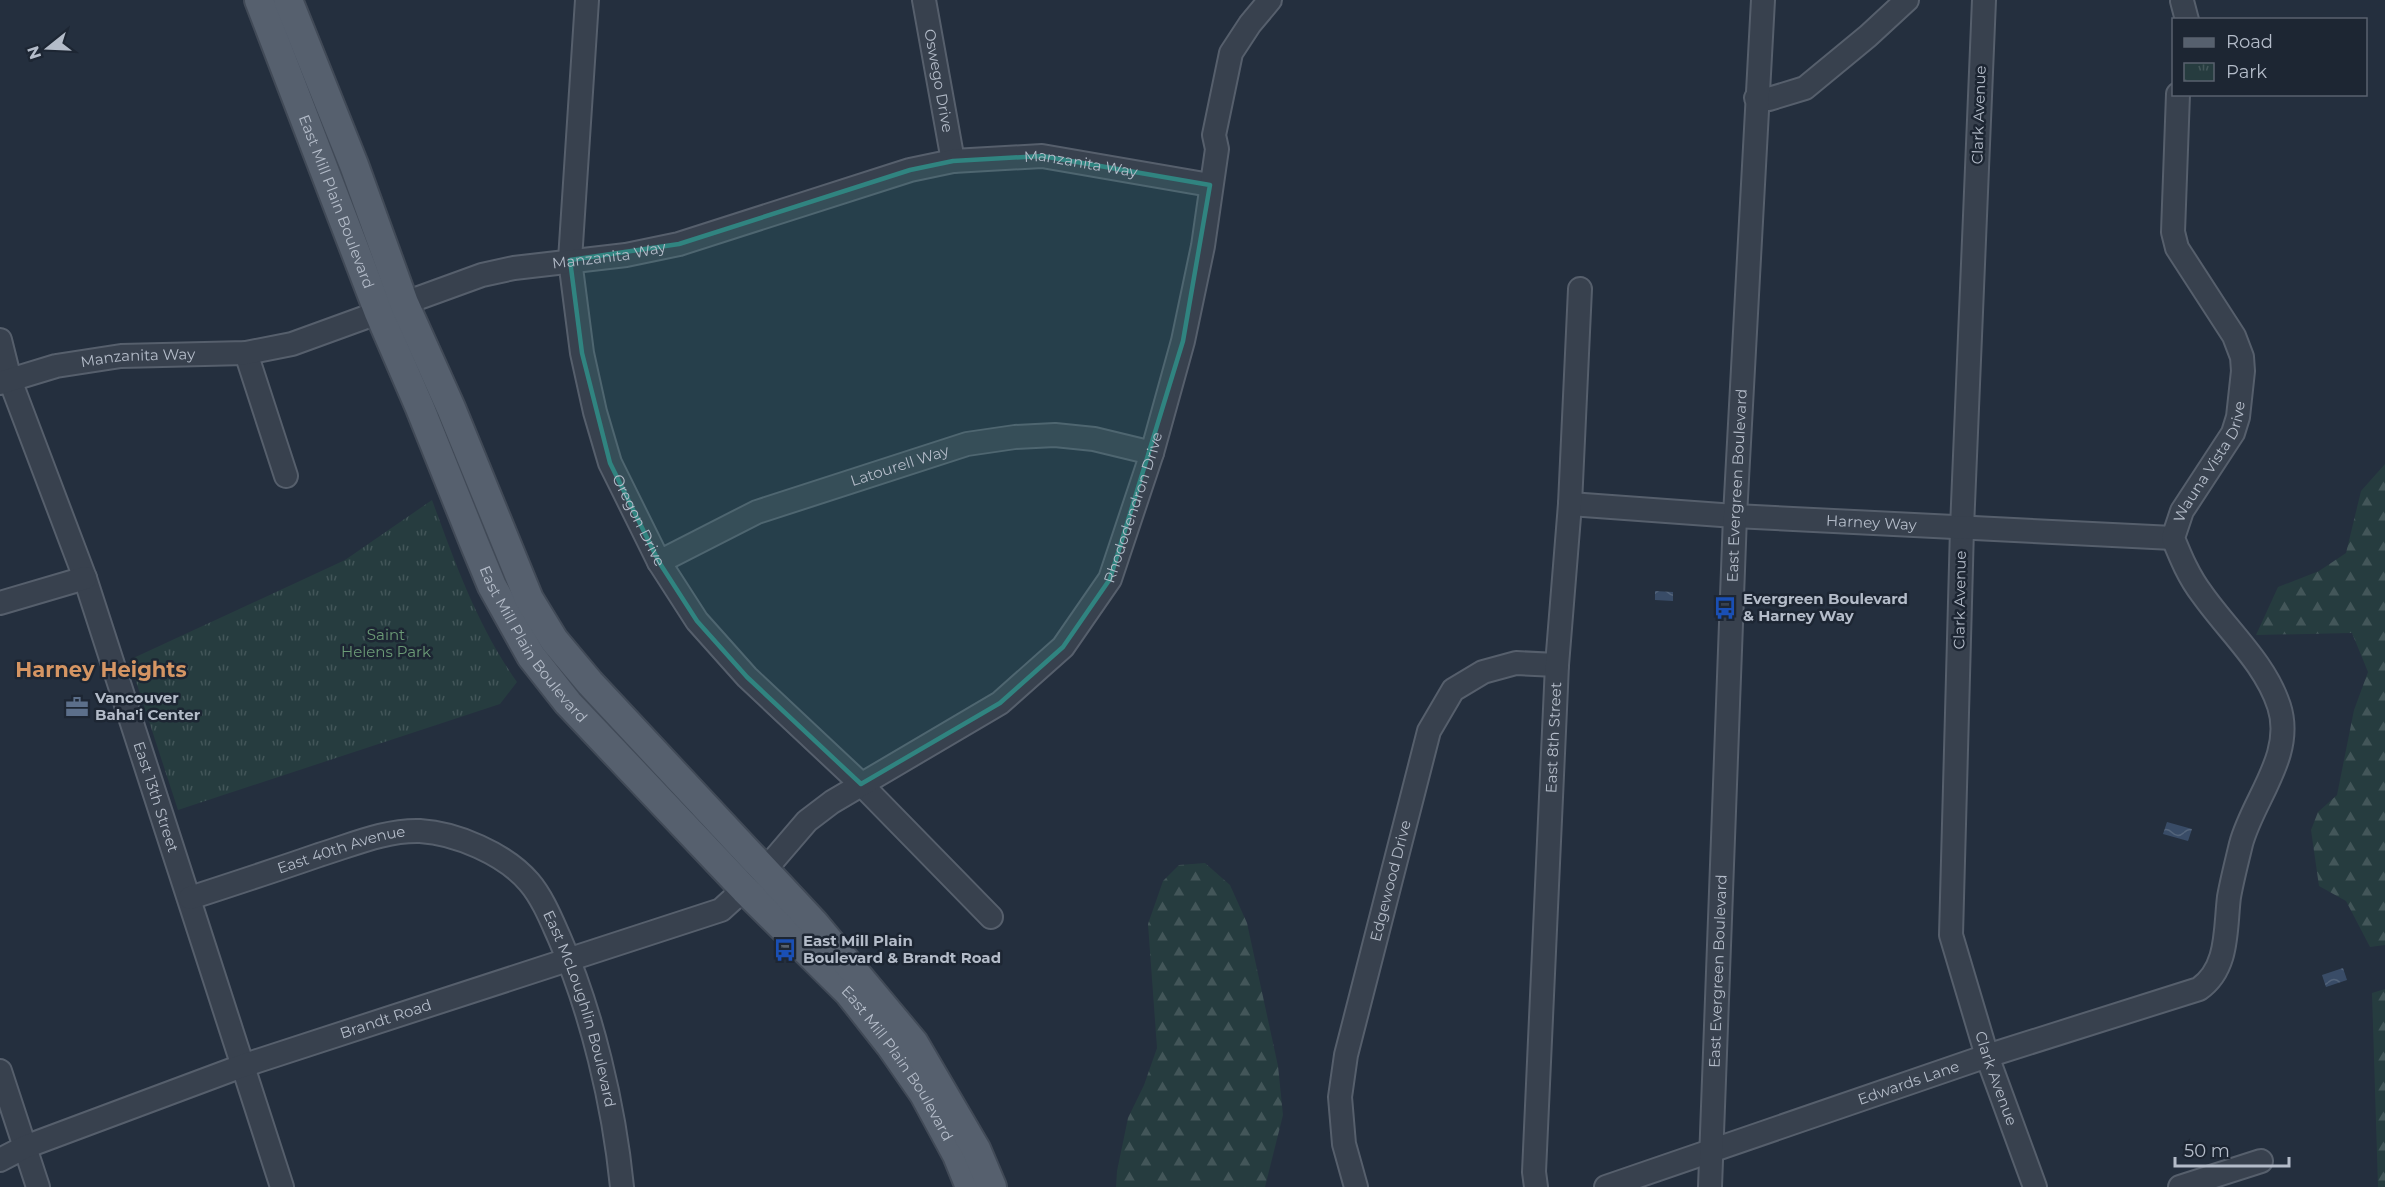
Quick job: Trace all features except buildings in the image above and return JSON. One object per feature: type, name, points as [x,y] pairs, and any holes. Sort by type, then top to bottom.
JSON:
[{"type":"main road","name":"East Mill Plain Boulevard","points":[[259,0],[392,308],[451,408],[529,598],[554,640],[890,1045],[924,1094],[957,1155],[970,1187]]},
{"type":"main road","name":"East Mill Plain Boulevard","points":[[288,0],[354,165],[392,308]]},
{"type":"main road","name":"East Mill Plain Boulevard","points":[[755,881],[814,923],[914,1043],[976,1149],[992,1187]]},
{"type":"street","name":"Oregon Drive","points":[[587,0],[570,260],[582,353],[595,412],[610,464],[659,562],[698,621],[747,677],[861,784],[991,917]]},
{"type":"street","name":"Oswego Drive","points":[[924,0],[953,161]]},
{"type":"street","name":"Rhododendron Drive","points":[[755,881],[807,821],[861,784],[1000,704],[1063,647],[1110,579],[1152,453],[1183,341],[1203,246],[1217,149],[1214,135],[1231,53],[1250,24],[1270,0]]},
{"type":"street","name":"East Evergreen Boulevard","points":[[1710,1187],[1735,516],[1763,0]]},
{"type":"street","points":[[1756,98],[1769,99],[1786,96],[1805,88],[1907,0]]},
{"type":"street","name":"Clark Avenue","points":[[1984,0],[1962,528],[1951,936],[1987,1056],[2035,1187]]},
{"type":"street","points":[[2182,1],[2186,18]]},
{"type":"street","name":"Wauna Vista Drive","points":[[2178,96],[2173,232],[2177,248],[2234,336],[2243,371],[2240,407],[2233,433],[2182,511],[2173,538],[2184,566],[2202,594],[2263,672],[2274,691],[2283,730],[2276,762],[2250,818],[2242,842],[2230,896],[2225,949],[2210,981]]},
{"type":"street","name":"Manzanita Way","points":[[5,381],[56,366],[121,356],[246,353],[292,344],[482,275],[570,260],[626,255],[679,244],[910,170],[953,161],[1042,156],[1210,185]]},
{"type":"street","name":"East 8th Street","points":[[1536,1187],[1535,1160],[1557,665],[1570,504],[1580,289]]},
{"type":"street","name":"East 13th Street","points":[[0,340],[5,381],[85,578],[282,1187]]},
{"type":"street","points":[[246,353],[286,476]]},
{"type":"street","name":"Latourell Way","points":[[659,562],[757,512],[967,444],[1015,437],[1055,435],[1094,439],[1152,453]]},
{"type":"street","name":"Harney Way","points":[[1570,504],[1735,516],[2173,538]]},
{"type":"street","points":[[0,603],[85,578]]},
{"type":"street","name":"Edgewood Drive","points":[[1356,1187],[1344,1144],[1340,1097],[1346,1055],[1429,731],[1453,690],[1483,672],[1516,663],[1557,665]]},
{"type":"street","name":"East 40th Avenue","points":[[190,898],[381,835],[421,831],[460,840],[495,853]]},
{"type":"street","name":"East McLoughlin Boulevard","points":[[495,853],[529,882],[551,917],[569,960],[606,1089],[622,1187]]},
{"type":"street","name":"Brandt Road","points":[[0,1160],[25,1147],[242,1066],[721,910],[755,881]]},
{"type":"street","name":"Edwards Lane","points":[[1606,1187],[1987,1056],[2199,988],[2210,981]]},
{"type":"street","points":[[0,1071],[38,1187]]},
{"type":"street","points":[[2180,1187],[2261,1161]]},
{"type":"highlighted area","points":[[1042,156],[1210,185],[1183,341],[1110,579],[1063,647],[1000,703],[861,784],[747,677],[697,621],[659,562],[610,463],[582,353],[570,260],[679,244],[910,170],[953,161]]},
{"type":"green space","points":[[2385,464],[2385,945],[2370,947],[2346,901],[2319,886],[2311,830],[2318,812],[2337,795],[2354,710],[2368,672],[2352,633],[2256,635],[2278,587],[2319,571],[2346,553],[2361,491]]},
{"type":"green space","name":"Saint Helens Park","points":[[432,500],[479,617],[517,682],[500,704],[178,810],[129,660],[345,560]]},
{"type":"green space","points":[[1205,863],[1230,885],[1247,923],[1278,1066],[1283,1115],[1265,1187],[1116,1187],[1128,1118],[1144,1085],[1157,1048],[1148,924],[1163,881],[1179,865]]},
{"type":"green space","points":[[2385,989],[2385,1187],[2378,1187],[2372,993]]},
{"type":"water","points":[[1655,591],[1673,592],[1673,601],[1655,600]]},
{"type":"water","points":[[2167,822],[2192,829],[2188,841],[2163,834]]},
{"type":"water","points":[[2343,968],[2347,980],[2326,987],[2322,975]]},
{"type":"place","name":"Evergreen Boulevard & Harney Way","points":[[1725,608]]},
{"type":"place","name":"Vancouver Baha'i Center","points":[[77,707]]},
{"type":"place","name":"East Mill Plain Boulevard & Brandt Road","points":[[785,950]]},
{"type":"district","name":"Harney Heights","points":[[101,670]]}]
